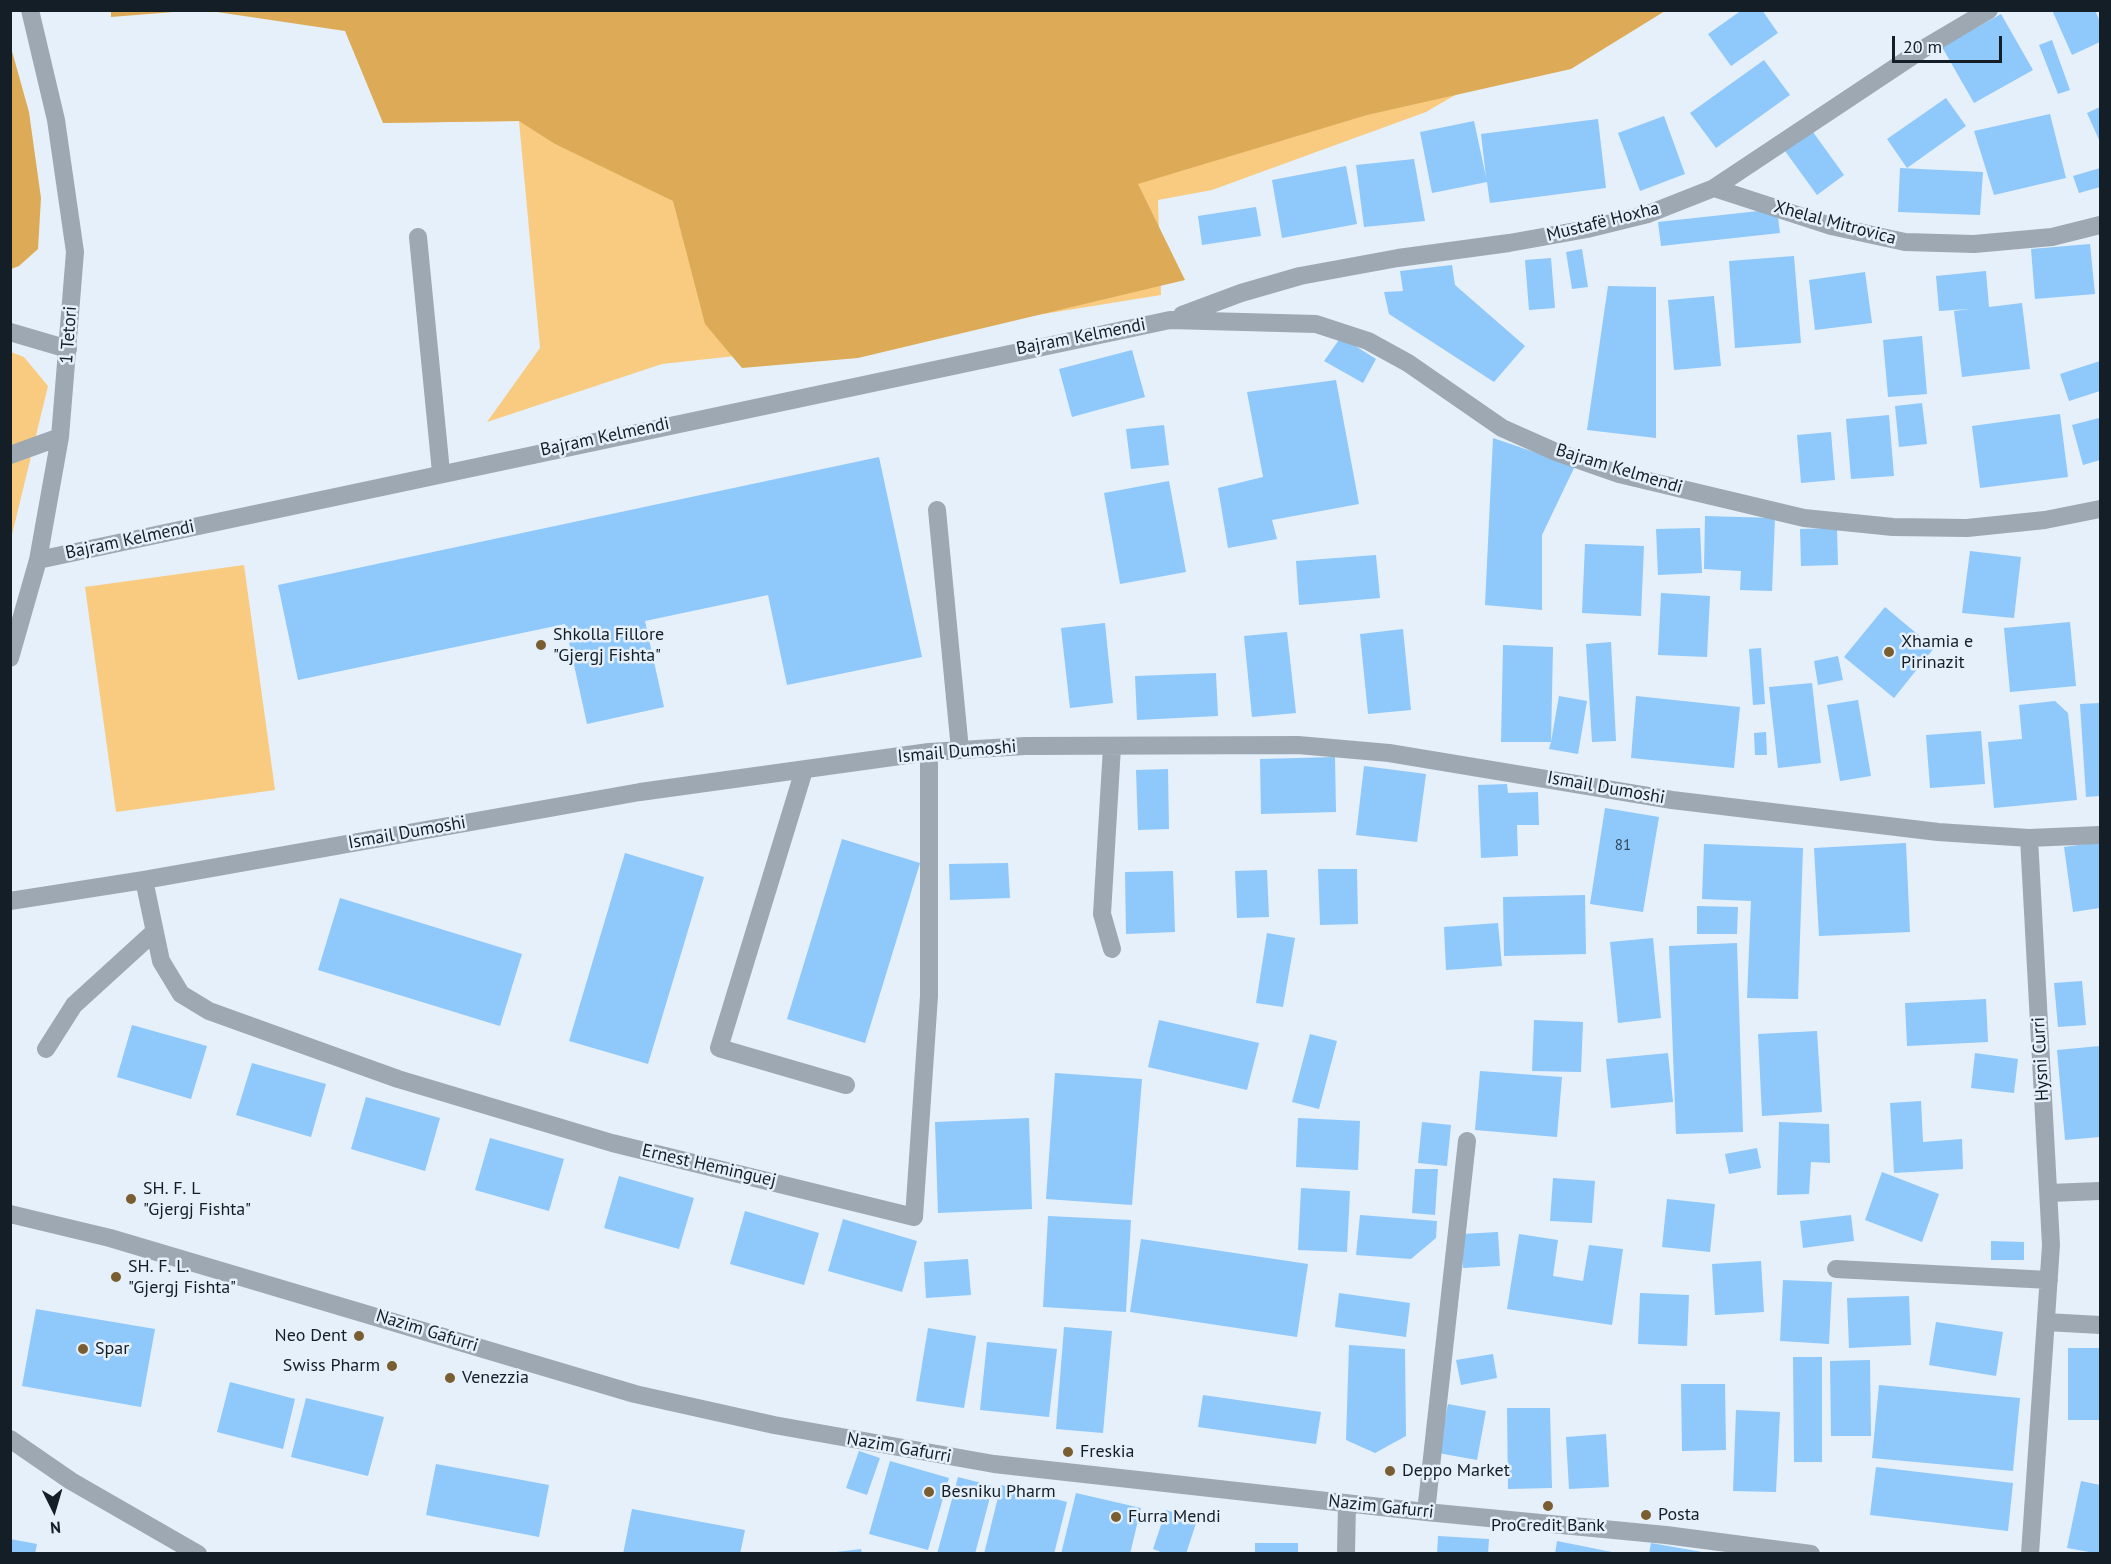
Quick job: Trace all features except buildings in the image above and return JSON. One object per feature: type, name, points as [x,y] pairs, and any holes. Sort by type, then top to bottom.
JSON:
[{"type":"street","name":"1 Tetori","points":[[10,658],[38,560],[60,437],[75,252],[56,120],[30,10]]},
{"type":"street","name":"Mustafë Hoxha","points":[[1170,320],[1241,293],[1300,276],[1587,229],[1648,214],[1714,188],[1923,50],[1989,10]]},
{"type":"street","name":"Xhelal Mitrovica","points":[[1714,188],[1831,226],[1905,242],[1985,243],[2052,237],[2100,225]]},
{"type":"street","points":[[418,237],[441,472]]},
{"type":"street","name":"Bajram Kelmendi","points":[[38,560],[441,472],[1170,320],[1316,324],[1368,341],[1408,363],[1502,428],[1556,452],[1619,474],[1804,518],[1893,527],[1967,528],[2045,520],[2100,509]]},
{"type":"street","points":[[10,332],[68,349]]},
{"type":"street","points":[[10,455],[60,437]]},
{"type":"street","points":[[937,510],[960,750]]},
{"type":"street","name":"Ismail Dumoshi","points":[[10,901],[144,880],[640,792],[929,752],[1025,746],[1298,745],[1366,751],[1484,767],[1672,800],[1938,832],[2029,838],[2100,836]]},
{"type":"street","points":[[1112,747],[1102,914],[1112,949]]},
{"type":"street","name":"Ernest Heminguej","points":[[144,880],[153,933],[161,961],[181,994],[209,1011],[398,1079],[612,1143],[914,1217],[929,996],[929,752]]},
{"type":"street","points":[[804,770],[719,1048],[846,1084]]},
{"type":"street","name":"Hysni Curri","points":[[2029,838],[2051,1245],[2030,1554]]},
{"type":"street","points":[[46,1049],[74,1005],[153,933]]},
{"type":"street","points":[[1426,1512],[1467,1142]]},
{"type":"street","points":[[2049,1193],[2100,1191]]},
{"type":"street","name":"Nazim Gafurri","points":[[10,1214],[110,1238],[635,1394],[774,1425],[994,1464],[1426,1512],[1666,1535],[1812,1554]]},
{"type":"street","points":[[1836,1269],[2049,1280]]},
{"type":"street","points":[[2046,1322],[2100,1325]]},
{"type":"street","points":[[10,1439],[71,1480],[198,1554]]},
{"type":"street","points":[[1346,1554],[1347,1503]]},
{"type":"shaded area","points":[[111,10],[186,11],[111,17]]},
{"type":"shaded area","points":[[210,11],[1665,11],[1571,69],[1367,115],[1138,184],[1185,280],[858,358],[742,368],[705,324],[673,201],[555,144],[519,121],[383,123],[345,31]]},
{"type":"shaded area","points":[[372,11],[1600,11],[1426,112],[1212,190],[1158,200],[1161,295],[882,340],[662,364],[487,422],[540,348],[519,121],[383,123]]},
{"type":"shaded area","points":[[10,44],[29,112],[41,198],[38,249],[19,266],[11,269]]},
{"type":"shaded area","points":[[11,352],[24,357],[48,386],[11,539]]},
{"type":"shaded area","points":[[244,565],[275,790],[116,812],[85,587]]},
{"type":"place","name":"Shkolla Fillore \"Gjergj Fishta\"","points":[[541,645]]},
{"type":"place","name":"Xhamia e Pirinazit","points":[[1889,652]]},
{"type":"place","name":"SH. F. L \"Gjergj Fishta\"","points":[[131,1199]]},
{"type":"place","name":"SH. F. L. \"Gjergj Fishta\"","points":[[116,1277]]},
{"type":"place","name":"Neo Dent","points":[[359,1336]]},
{"type":"place","name":"Spar","points":[[83,1349]]},
{"type":"place","name":"Swiss Pharm","points":[[392,1366]]},
{"type":"place","name":"Venezzia","points":[[450,1378]]},
{"type":"place","name":"Freskia","points":[[1068,1452]]},
{"type":"place","name":"Deppo Market","points":[[1390,1471]]},
{"type":"place","name":"Besniku Pharm","points":[[929,1492]]},
{"type":"place","name":"ProCredit Bank","points":[[1548,1506]]},
{"type":"place","name":"Posta","points":[[1646,1515]]},
{"type":"place","name":"Furra Mendi","points":[[1116,1517]]}]
